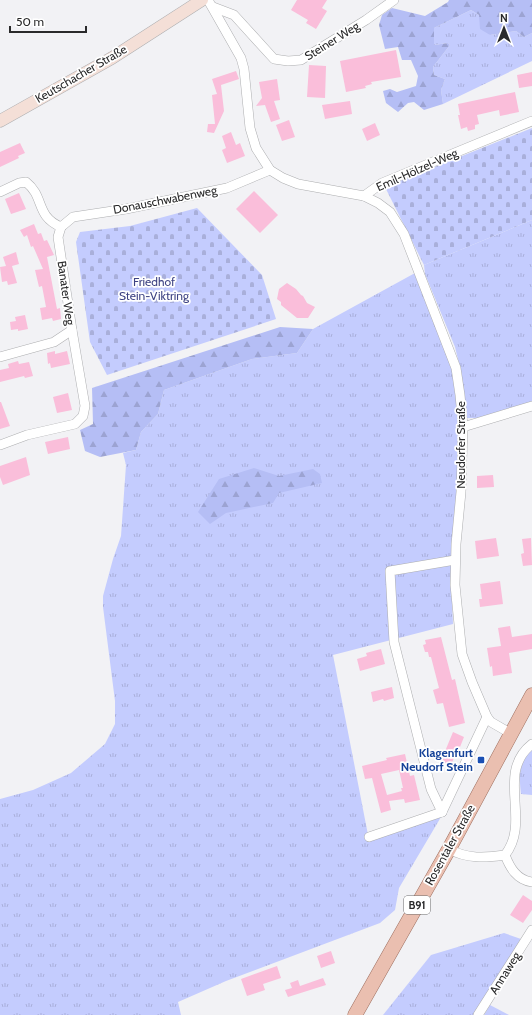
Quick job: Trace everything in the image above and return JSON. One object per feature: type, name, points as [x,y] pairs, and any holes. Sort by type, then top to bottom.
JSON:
[{"type":"main road","name":"Keutschacher Straße","points":[[0,121],[112,58],[202,0]]},
{"type":"main road","name":"Rosentaler Straße","points":[[355,1015],[449,849],[532,694]]},
{"type":"street","name":"Steiner Weg","points":[[211,4],[234,15],[274,59],[288,62],[301,60],[366,20],[394,0]]},
{"type":"street","name":"Emil-Hölzel-Weg","points":[[211,4],[241,58],[244,69],[250,128],[256,148],[270,170],[283,178],[298,184],[364,196],[382,183],[532,121]]},
{"type":"street","name":"Donauschwabenweg","points":[[61,227],[73,217],[227,188],[270,170]]},
{"type":"street","points":[[0,192],[19,183],[26,182],[33,188],[46,217],[53,224],[61,227]]},
{"type":"street","name":"Neudorfer Straße","points":[[364,196],[378,203],[390,212],[404,234],[456,368],[463,427],[461,492],[455,560],[455,585],[462,654],[487,717],[491,722],[510,733]]},
{"type":"street","name":"Banater Weg","points":[[0,357],[54,342],[72,330],[58,237],[61,227]]},
{"type":"street","points":[[0,445],[27,435],[75,424],[83,416],[85,406],[72,330]]},
{"type":"street","points":[[463,427],[532,406]]},
{"type":"street","points":[[442,812],[431,789],[394,642],[390,571],[455,560]]},
{"type":"street","points":[[369,837],[442,812],[487,717]]},
{"type":"street","points":[[449,849],[459,854],[472,857],[487,857],[505,855],[512,847],[517,824],[514,780],[516,768],[520,758],[526,749],[532,744]]},
{"type":"street","points":[[505,855],[509,866],[518,877],[532,882]]},
{"type":"street","name":"Annaweg","points":[[478,1015],[532,930]]},
{"type":"green space","points":[[449,0],[532,0],[532,33],[524,37],[516,31],[490,35],[480,29],[479,15],[471,10],[434,28],[434,45],[448,43],[450,45],[433,67],[434,75],[445,79],[441,90],[443,104],[424,110],[414,102],[408,103],[398,112],[386,103],[383,91],[390,89],[397,92],[416,86],[418,76],[411,60],[402,60],[398,47],[385,49],[379,25],[382,15],[392,8],[425,16]]},
{"type":"green space","points":[[471,10],[479,15],[490,35],[516,31],[524,37],[532,33],[532,61],[443,104],[441,90],[445,79],[434,75],[433,67],[450,45],[448,43],[434,45],[434,28]]},
{"type":"green space","points":[[532,128],[532,220],[424,265],[385,187]]},
{"type":"green space","name":"Friedhof Stein-Viktring","points":[[197,208],[262,275],[276,319],[107,375],[90,342],[76,242],[80,232],[130,226]]},
{"type":"green space","points":[[532,220],[532,402],[481,418],[467,418],[461,372],[455,347],[425,274],[424,265]]},
{"type":"green space","points":[[415,273],[453,370],[456,391],[459,451],[451,578],[453,624],[333,655],[369,840],[441,817],[399,888],[395,910],[380,923],[226,981],[178,1002],[181,1015],[0,1015],[0,799],[33,790],[71,773],[105,744],[115,724],[115,701],[103,607],[103,596],[121,536],[126,465],[123,453],[136,450],[141,432],[158,414],[164,390],[252,359],[297,353],[313,329]]},
{"type":"green space","points":[[280,327],[313,329],[297,353],[252,359],[164,390],[158,414],[141,432],[136,450],[100,457],[85,451],[80,430],[93,424],[92,388]]},
{"type":"green space","points":[[254,468],[279,476],[313,469],[320,474],[322,483],[279,493],[273,503],[226,513],[210,524],[198,512],[219,479]]},
{"type":"green space","points":[[532,750],[532,795],[521,794],[520,770],[527,755]]},
{"type":"green space","points":[[504,933],[521,939],[474,1015],[383,1015],[431,955]]},
{"type":"green space","points":[[490,1005],[509,1015],[484,1015]]},
{"type":"building","points":[[297,0],[327,0],[322,8],[327,11],[316,29],[306,23],[308,20],[291,10]]},
{"type":"building","points":[[396,50],[401,77],[371,82],[372,84],[365,86],[366,88],[346,92],[340,61]]},
{"type":"building","points":[[309,65],[326,66],[325,98],[307,97]]},
{"type":"building","points":[[236,71],[239,79],[221,85],[224,111],[214,133],[207,132],[208,124],[215,124],[212,95],[217,94],[212,79]]},
{"type":"building","points":[[532,72],[532,86],[519,88],[517,75]]},
{"type":"building","points":[[277,79],[280,100],[274,101],[280,119],[271,122],[265,105],[256,106],[262,98],[259,82]]},
{"type":"building","points":[[515,92],[519,112],[500,116],[499,110],[477,115],[479,124],[475,125],[475,129],[468,131],[467,127],[461,129],[458,115],[460,115],[458,104]]},
{"type":"building","points":[[350,101],[352,114],[325,119],[322,105]]},
{"type":"building","points":[[289,120],[295,137],[282,141],[276,125]]},
{"type":"building","points":[[375,123],[380,135],[367,141],[362,129]]},
{"type":"building","points":[[231,132],[236,145],[240,143],[245,156],[227,163],[222,150],[226,148],[222,136]]},
{"type":"building","points":[[20,143],[25,153],[18,156],[19,158],[0,167],[0,152]]},
{"type":"building","points":[[254,191],[278,215],[260,233],[236,209]]},
{"type":"building","points":[[19,193],[26,209],[11,214],[5,199]]},
{"type":"building","points":[[34,224],[38,234],[41,233],[44,241],[47,240],[54,255],[47,257],[57,309],[60,308],[61,319],[53,321],[52,318],[42,320],[40,308],[46,307],[42,286],[39,287],[35,270],[43,269],[33,246],[31,247],[27,235],[24,237],[20,230]]},
{"type":"building","points":[[16,252],[19,264],[12,266],[17,283],[8,285],[7,281],[2,282],[0,267],[6,266],[3,257]]},
{"type":"building","points":[[287,283],[303,296],[307,303],[315,307],[308,318],[297,318],[281,305],[281,302],[277,299],[279,289]]},
{"type":"building","points":[[25,315],[28,329],[18,331],[18,329],[11,330],[10,322],[16,321],[15,317]]},
{"type":"building","points":[[55,351],[55,354],[67,351],[70,364],[51,368],[50,363],[48,364],[47,353]]},
{"type":"building","points":[[18,361],[19,364],[29,362],[33,376],[25,378],[24,376],[0,382],[0,370],[9,368],[8,364]]},
{"type":"building","points":[[68,393],[72,410],[57,413],[53,397]]},
{"type":"building","points":[[0,402],[10,426],[0,429]]},
{"type":"building","points":[[68,437],[70,449],[48,454],[45,442]]},
{"type":"building","points":[[26,457],[30,475],[3,485],[0,477],[0,466]]},
{"type":"building","points":[[493,475],[494,487],[477,488],[477,476]]},
{"type":"building","points":[[496,538],[499,556],[477,559],[475,541]]},
{"type":"building","points":[[531,538],[532,565],[523,566],[521,554],[524,553],[522,539]]},
{"type":"building","points":[[500,581],[503,604],[480,607],[479,599],[482,599],[480,584]]},
{"type":"building","points":[[510,626],[512,637],[532,634],[532,649],[509,653],[512,673],[493,676],[487,648],[501,646],[498,628]]},
{"type":"building","points":[[441,637],[452,680],[455,679],[465,723],[449,727],[443,703],[437,704],[433,690],[439,688],[431,657],[429,657],[428,652],[425,652],[423,645],[426,644],[425,640]]},
{"type":"building","points":[[381,649],[385,664],[360,671],[357,659],[367,656],[366,653]]},
{"type":"building","points":[[392,687],[394,698],[373,702],[371,692]]},
{"type":"building","points":[[453,732],[464,737],[451,765],[441,761]]},
{"type":"building","points":[[405,754],[410,776],[414,775],[420,800],[405,803],[404,799],[389,801],[391,810],[381,813],[372,778],[365,779],[362,766],[387,760],[386,758]],"holes":[[[399,770],[403,788],[401,788],[402,791],[387,795],[381,774]]]},
{"type":"building","points":[[523,895],[532,901],[532,910],[523,923],[510,915]]},
{"type":"building","points":[[331,951],[335,963],[321,968],[317,956]]},
{"type":"building","points":[[277,966],[281,978],[263,984],[265,990],[247,996],[241,979]]},
{"type":"building","points":[[323,978],[326,985],[288,997],[285,990],[292,988],[290,983],[298,980],[300,986]]},
{"type":"place","name":"Klagenfurt Neudorf Stein","points":[[481,760]]}]
